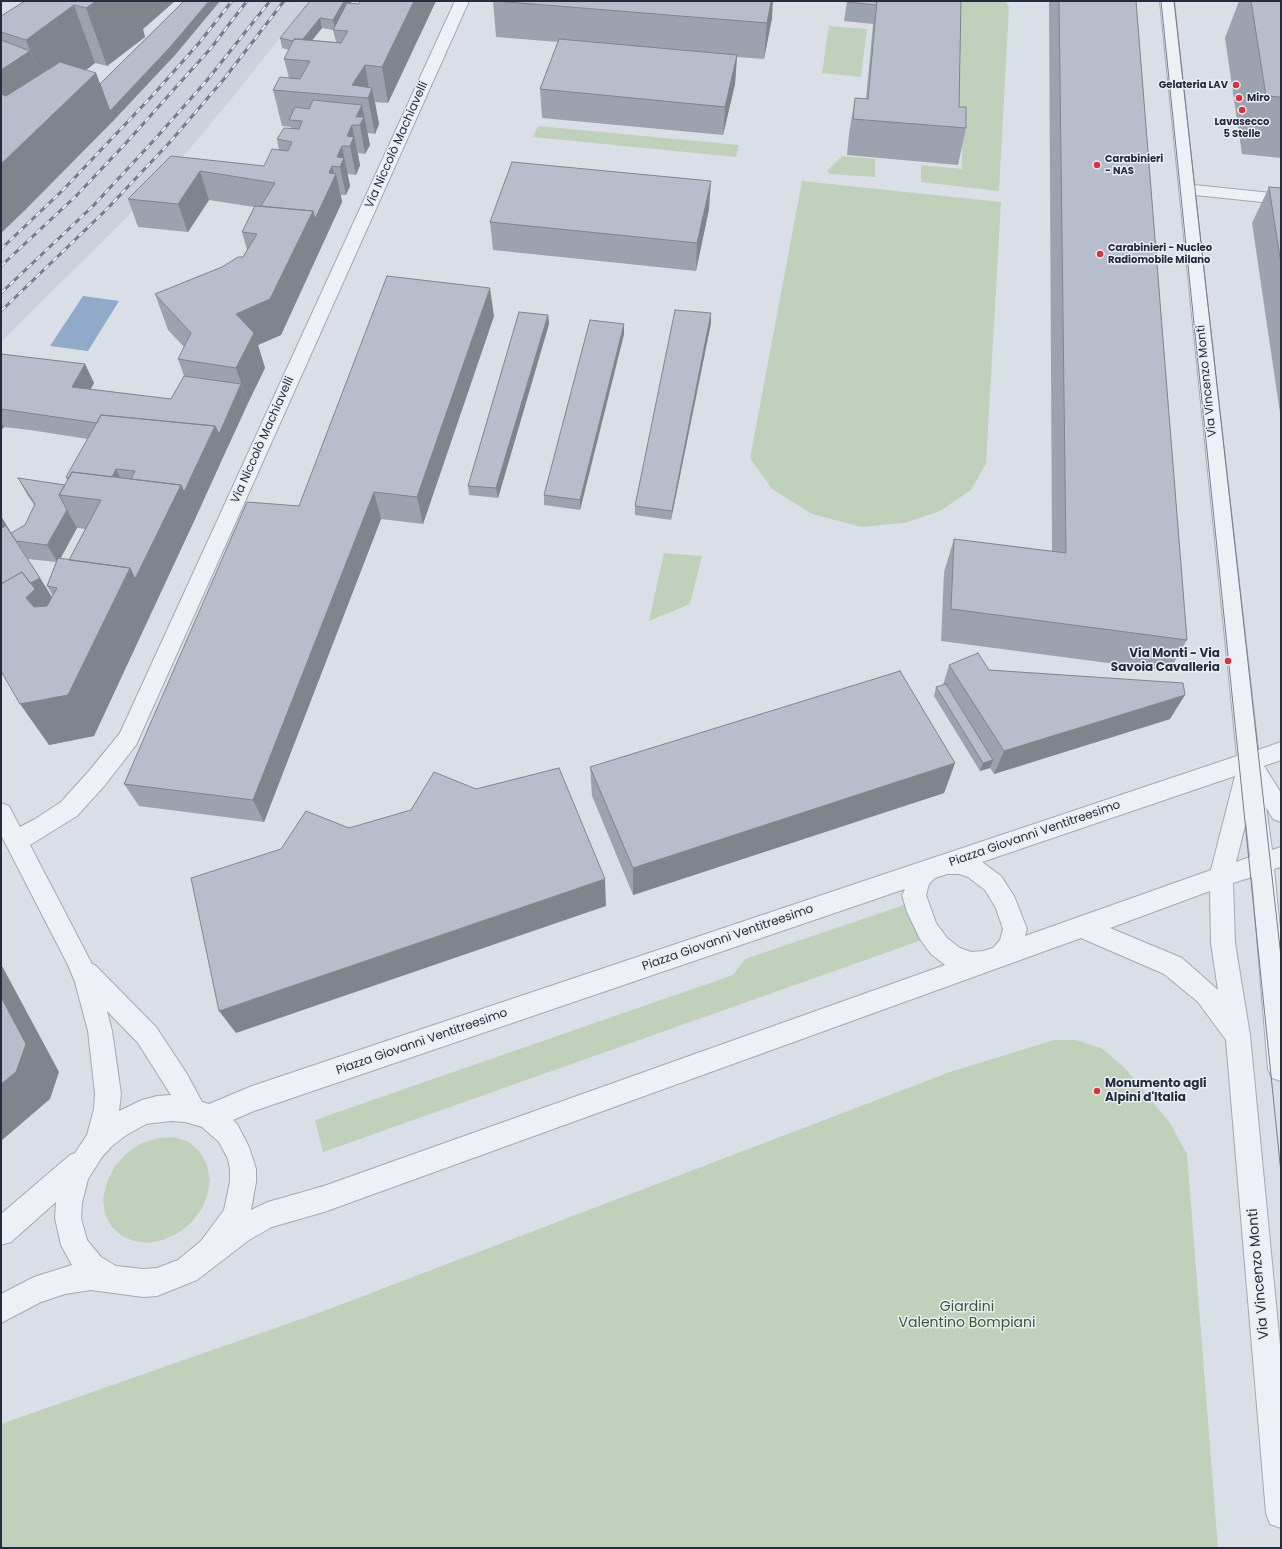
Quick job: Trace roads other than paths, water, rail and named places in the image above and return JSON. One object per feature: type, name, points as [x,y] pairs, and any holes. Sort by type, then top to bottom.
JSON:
[{"type":"street","name":"Via Niccolò Machiavelli","points":[[16,841],[69,809],[97,778],[128,739],[462,1]]},
{"type":"street","name":"Via Vincenzo Monti","points":[[1167,1],[1241,700],[1249,761],[1221,877],[1223,943],[1238,1035],[1281,1513]]},
{"type":"street","points":[[1187,189],[1281,199]]},
{"type":"street","name":"Piazza Giovanni Ventitreesimo","points":[[201,1114],[252,1099],[1281,751]]},
{"type":"street","points":[[1249,761],[1271,860],[1281,1069]]},
{"type":"street","name":"Via Vincenzo Monti","points":[[1249,761],[1281,812]]},
{"type":"street","points":[[1,813],[78,960],[87,982],[94,1006],[100,1031],[107,1082],[107,1109],[91,1152],[76,1174],[69,1203],[68,1218],[71,1232],[82,1257],[102,1274],[115,1280]]},
{"type":"street","points":[[1,1309],[34,1291],[65,1280],[91,1276],[103,1276],[115,1280],[143,1284],[158,1282],[187,1270],[239,1230],[268,1215],[324,1199],[1271,860]]},
{"type":"street","points":[[959,864],[976,870],[993,883],[1006,903],[1015,929],[1011,946],[993,959],[971,963],[953,957],[939,946],[928,931],[919,912],[914,895],[920,878],[937,867],[959,864]]},
{"type":"street","points":[[1082,927],[1173,966],[1207,994],[1238,1035]]},
{"type":"street","points":[[78,960],[88,975],[131,1017],[147,1035],[178,1083],[201,1114]]},
{"type":"street","points":[[1,1232],[91,1152],[116,1127],[142,1113],[157,1109],[185,1109],[201,1114],[219,1124],[228,1133],[240,1156],[243,1182],[237,1212],[231,1225],[212,1251]]},
{"type":"water","points":[[83,296],[119,301],[88,351],[50,346]]},
{"type":"tram line","points":[[1161,1],[1281,1173]]},
{"type":"tram line","points":[[1174,1],[1281,957]]},
{"type":"railway","points":[[1,249],[63,190],[152,96],[199,43],[232,1]]},
{"type":"railway","points":[[1,266],[76,196],[126,143],[211,48],[247,1]]},
{"type":"railway","points":[[1,293],[93,206],[156,138],[208,79],[270,1]]},
{"type":"railway","points":[[1,311],[106,210],[170,142],[224,79],[284,1]]},
{"type":"place","name":"Gelateria LAV","points":[[1236,85]]},
{"type":"place","name":"Miro","points":[[1239,98]]},
{"type":"place","name":"Lavasecco 5 Stelle","points":[[1242,110]]},
{"type":"place","name":"Carabinieri - NAS","points":[[1097,165]]},
{"type":"place","name":"Carabinieri - Nucleo Radiomobile Milano","points":[[1100,254]]},
{"type":"place","name":"Via Monti - Via Savoia Cavalleria","points":[[1228,661]]},
{"type":"place","name":"Monumento agli Alpini d'Italia","points":[[1097,1091]]},
{"type":"park label","name":"Giardini Valentino Bompiani","points":[[967,1316]]}]
